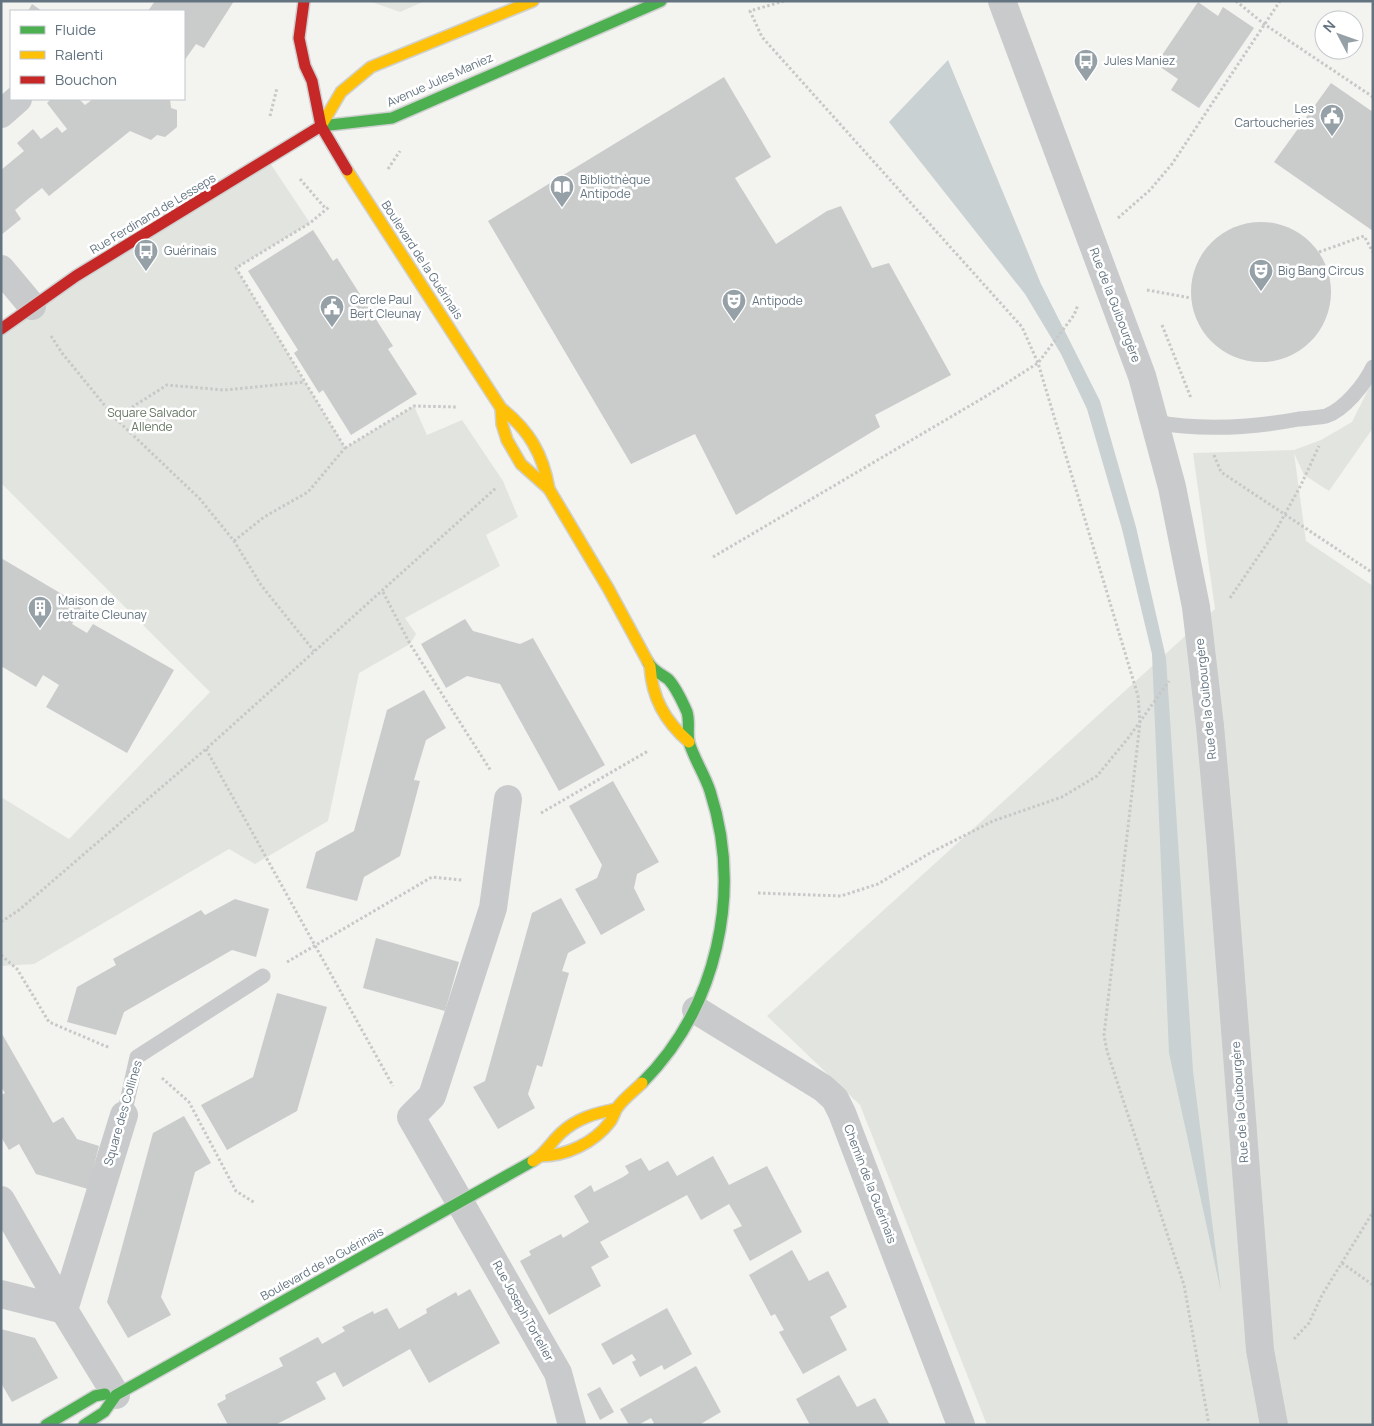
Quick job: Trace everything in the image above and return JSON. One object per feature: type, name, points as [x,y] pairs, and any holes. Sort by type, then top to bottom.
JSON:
[{"type":"street","name":"Boulevard de la Guérinais","points":[[304,1],[299,38],[304,66],[312,81],[321,126],[359,189],[501,408],[524,426],[540,452],[549,489],[608,588],[650,666],[653,693],[669,724],[689,742]]},
{"type":"street","points":[[321,126],[332,101],[350,82],[371,67],[533,1]]},
{"type":"street","name":"Avenue Jules Maniez","points":[[321,126],[392,118],[661,1]]},
{"type":"street","name":"Rue de la Guibourgère","points":[[1002,1],[1142,376],[1172,487],[1196,607],[1221,847],[1260,1350],[1274,1425]]},
{"type":"street","points":[[1,114],[17,100]]},
{"type":"street","name":"Rue Ferdinand de Lesseps","points":[[1,328],[76,276],[321,126]]},
{"type":"street","points":[[1,269],[32,306]]},
{"type":"street","name":"Boulevard de la Guérinais","points":[[501,408],[502,424],[507,440],[521,464],[549,489]]},
{"type":"street","name":"Boulevard de la Guérinais","points":[[541,1156],[556,1156],[572,1150],[600,1133],[611,1121],[616,1109],[662,1063],[696,1010],[716,952],[724,892],[719,830],[710,791],[689,742],[687,713],[670,681],[650,666]]},
{"type":"street","points":[[412,1117],[432,1096],[493,908],[498,884],[508,799]]},
{"type":"street","name":"Chemin de la Guérinais","points":[[696,1010],[823,1088],[835,1099],[961,1425]]},
{"type":"street","name":"Boulevard de la Guérinais","points":[[84,1425],[104,1412],[116,1395],[541,1156],[562,1132],[589,1116],[616,1109]]},
{"type":"street","name":"Square des Collines","points":[[64,1310],[124,1115]]},
{"type":"street","name":"Rue Joseph Tortelier","points":[[412,1117],[558,1373],[572,1425]]},
{"type":"street","points":[[1,1200],[64,1310],[116,1395]]},
{"type":"street","points":[[1,1294],[64,1310]]},
{"type":"street","name":"Boulevard de la Guérinais","points":[[46,1425],[95,1396],[116,1395]]},
{"type":"lane","points":[[1154,422],[1203,427],[1270,425],[1326,416],[1351,399],[1368,378],[1373,367]]},
{"type":"lane","name":"Square des Collines","points":[[124,1115],[137,1057],[263,976]]},
{"type":"path","points":[[784,1],[750,11],[762,37],[1022,327],[1038,363],[1138,696],[1140,723],[1104,1035],[1107,1051],[1184,1285],[1209,1425]]},
{"type":"path","points":[[1236,1],[1264,24],[1373,97]]},
{"type":"path","points":[[1095,251],[1113,222],[1150,190],[1172,164],[1280,1]]},
{"type":"path","points":[[326,209],[310,223],[236,268],[345,448]]},
{"type":"path","points":[[1319,252],[1364,236],[1373,252]]},
{"type":"path","points":[[32,306],[62,353],[115,418],[200,499],[234,541],[261,584],[314,651]]},
{"type":"path","points":[[713,557],[988,395],[1038,363],[1074,315]]},
{"type":"path","points":[[115,418],[167,385],[224,390],[304,382]]},
{"type":"path","points":[[234,541],[264,517],[308,492],[345,448],[414,406],[501,408]]},
{"type":"path","points":[[724,892],[841,896],[878,884],[938,849],[993,822],[1062,797],[1097,776],[1140,723],[1275,532],[1301,485],[1340,406]]},
{"type":"path","points":[[1,922],[19,910],[206,750],[314,651],[383,592],[521,464]]},
{"type":"path","points":[[383,592],[410,644],[508,799]]},
{"type":"path","points":[[504,834],[678,734]]},
{"type":"path","points":[[206,750],[412,1117]]},
{"type":"path","points":[[263,976],[432,877],[498,884]]},
{"type":"path","points":[[1,955],[17,969],[49,1022],[117,1051],[137,1057],[190,1102],[236,1191],[255,1204]]},
{"type":"path","points":[[1260,1350],[1295,1339],[1308,1323],[1373,1212]]},
{"type":"path","points":[[1342,1262],[1373,1285]]},
{"type":"green space","points":[[369,1],[425,1],[400,12]]},
{"type":"green space","name":"Square Salvador Allende","points":[[268,160],[310,223],[236,268],[345,448],[414,406],[427,435],[462,420],[503,481],[518,517],[486,535],[500,566],[405,618],[416,634],[410,644],[359,673],[328,821],[255,864],[229,849],[34,964],[1,966],[1,797],[69,839],[210,692],[1,483],[1,331]]},
{"type":"green space","points":[[1373,380],[1373,428],[1329,491],[1304,475],[1294,453],[1306,541],[1373,586],[1373,1425],[987,1425],[860,1105],[767,1016],[1215,609],[1193,453],[1294,450],[1321,440],[1352,422]]},
{"type":"shaded area","points":[[948,60],[1041,284],[1100,401],[1136,527],[1166,658],[1193,1071],[1221,1292],[1169,1053],[1152,654],[1122,529],[1087,409],[1061,354],[1025,294],[889,122]]},
{"type":"building","points":[[155,1],[234,1],[204,48],[196,44],[185,60],[185,10],[149,10]]},
{"type":"building","name":"Les Cartoucheries","points":[[1198,2],[1218,16],[1223,7],[1254,28],[1199,108],[1171,90],[1178,79],[1156,64]]},
{"type":"building","points":[[32,4],[41,10],[29,10]]},
{"type":"building","name":"Antipode","points":[[724,77],[771,157],[735,178],[776,244],[827,211],[841,206],[872,268],[889,263],[951,375],[875,415],[880,427],[736,515],[695,434],[631,464],[488,221]]},
{"type":"building","name":"Les Cartoucheries","points":[[1331,83],[1373,112],[1373,231],[1274,162]]},
{"type":"building","points":[[50,100],[80,100],[85,105],[92,100],[170,100],[171,108],[177,110],[177,127],[165,137],[157,135],[151,140],[130,131],[49,196],[42,188],[28,199],[15,210],[21,219],[1,235],[1,170],[24,151],[17,143],[33,129],[41,139],[57,127],[62,133],[67,129],[47,103]]},
{"type":"building","name":"Big Bang Circus","points":[[1261,222],[1275,223],[1288,227],[1311,242],[1326,265],[1330,278],[1330,306],[1326,319],[1311,342],[1288,357],[1275,361],[1261,362],[1247,361],[1234,357],[1211,342],[1196,319],[1192,306],[1191,292],[1192,278],[1196,265],[1211,242],[1234,227],[1247,223]]},
{"type":"building","name":"Cercle Paul Bert Cleunay","points":[[313,230],[333,261],[337,258],[393,346],[388,349],[417,394],[351,435],[323,390],[319,393],[294,353],[298,350],[248,271]]},
{"type":"building","points":[[1,558],[82,606],[72,624],[87,633],[93,624],[174,670],[127,753],[46,707],[59,685],[43,675],[36,687],[1,666]]},
{"type":"building","points":[[465,619],[473,631],[520,644],[533,638],[605,765],[559,791],[500,684],[467,676],[446,688],[421,644]]},
{"type":"building","points":[[424,690],[446,728],[426,740],[414,780],[420,781],[400,856],[364,877],[357,901],[306,888],[316,852],[354,831],[387,710]]},
{"type":"building","points":[[613,781],[659,862],[637,874],[634,888],[645,910],[601,935],[575,889],[597,878],[602,865],[569,806]]},
{"type":"building","points":[[561,898],[586,943],[568,953],[562,971],[569,973],[542,1067],[537,1065],[528,1094],[535,1108],[498,1129],[473,1087],[485,1081],[532,913]]},
{"type":"building","points":[[235,899],[269,909],[256,957],[232,950],[124,1012],[116,1035],[67,1022],[77,987],[116,965],[113,959],[201,910],[205,915]]},
{"type":"building","points":[[376,938],[459,962],[445,1011],[363,988]]},
{"type":"building","points":[[277,993],[327,1007],[297,1111],[227,1150],[201,1105],[253,1077]]},
{"type":"building","points":[[1,1032],[53,1123],[63,1117],[77,1139],[99,1146],[88,1189],[36,1174],[19,1144],[9,1150],[1,1137],[1,1095],[5,1093],[1,1087]]},
{"type":"building","points":[[184,1116],[211,1163],[195,1172],[161,1297],[171,1315],[128,1338],[107,1302],[153,1133]]},
{"type":"building","points":[[713,1156],[729,1185],[767,1166],[802,1232],[750,1261],[733,1230],[742,1226],[729,1204],[701,1220],[687,1195],[600,1242],[609,1257],[591,1267],[601,1286],[549,1315],[520,1261],[531,1255],[529,1251],[561,1234],[563,1238],[589,1222],[574,1196],[591,1185],[594,1192],[623,1177],[629,1173],[625,1166],[641,1158],[649,1171],[668,1161],[677,1176]]},
{"type":"building","points":[[792,1250],[809,1281],[828,1271],[847,1307],[830,1317],[847,1350],[803,1374],[779,1332],[784,1330],[775,1314],[771,1316],[749,1275]]},
{"type":"building","points":[[470,1289],[500,1343],[429,1383],[410,1349],[343,1387],[335,1372],[316,1382],[326,1399],[275,1425],[228,1425],[217,1404],[226,1399],[225,1395],[283,1366],[279,1358],[318,1337],[322,1344],[345,1331],[342,1327],[373,1311],[374,1314],[387,1308],[399,1329],[427,1313],[426,1309],[456,1292],[458,1296]]},
{"type":"building","points":[[667,1308],[692,1354],[664,1370],[662,1365],[640,1377],[632,1362],[636,1360],[632,1354],[613,1365],[601,1344]]},
{"type":"building","points":[[1,1329],[35,1338],[58,1378],[12,1402],[1,1383]]},
{"type":"building","points":[[696,1366],[721,1412],[699,1425],[651,1425],[654,1423],[651,1418],[638,1425],[629,1425],[620,1409]]},
{"type":"building","points":[[839,1375],[857,1407],[875,1398],[890,1425],[810,1425],[796,1399]]},
{"type":"building","points":[[600,1387],[614,1412],[600,1420],[587,1394]]},
{"type":"traffic: fast","points":[[321,126],[392,118],[661,1]]},
{"type":"traffic: fast","points":[[642,1083],[668,1053],[689,1020],[705,985],[716,947],[723,908],[724,869],[720,830],[710,791],[689,742],[687,712],[671,682],[654,670],[648,662]]},
{"type":"traffic: fast","points":[[84,1425],[104,1412],[116,1395],[533,1161]]},
{"type":"traffic: fast","points":[[46,1425],[95,1396],[105,1394]]},
{"type":"traffic: slow","points":[[321,126],[341,92],[371,67],[533,1]]},
{"type":"traffic: slow","points":[[347,170],[501,408],[527,434],[539,454],[549,489]]},
{"type":"traffic: slow","points":[[501,408],[502,424],[507,440],[521,464],[549,489],[608,588],[648,662]]},
{"type":"traffic: slow","points":[[650,666],[651,678],[661,708],[673,726],[689,742]]},
{"type":"traffic: slow","points":[[541,1156],[560,1154],[588,1142],[610,1122],[619,1105],[642,1083]]},
{"type":"traffic: slow","points":[[533,1161],[561,1133],[574,1123],[594,1114],[616,1109]]},
{"type":"traffic: jam","points":[[304,1],[299,38],[305,66],[312,81],[321,126],[347,170]]},
{"type":"traffic: jam","points":[[1,329],[76,276],[321,126]]},
{"type":"place","name":"Jules Maniez","points":[[1086,82]]},
{"type":"place","name":"Les Cartoucheries","points":[[1332,137]]},
{"type":"place","name":"Bibliothèque Antipode","points":[[562,208]]},
{"type":"place","name":"Guérinais","points":[[146,272]]},
{"type":"place","name":"Big Bang Circus","points":[[1261,292]]},
{"type":"place","name":"Antipode","points":[[734,322]]},
{"type":"place","name":"Cercle Paul Bert Cleunay","points":[[332,328]]},
{"type":"place","name":"Maison de retraite Cleunay","points":[[40,629]]}]
